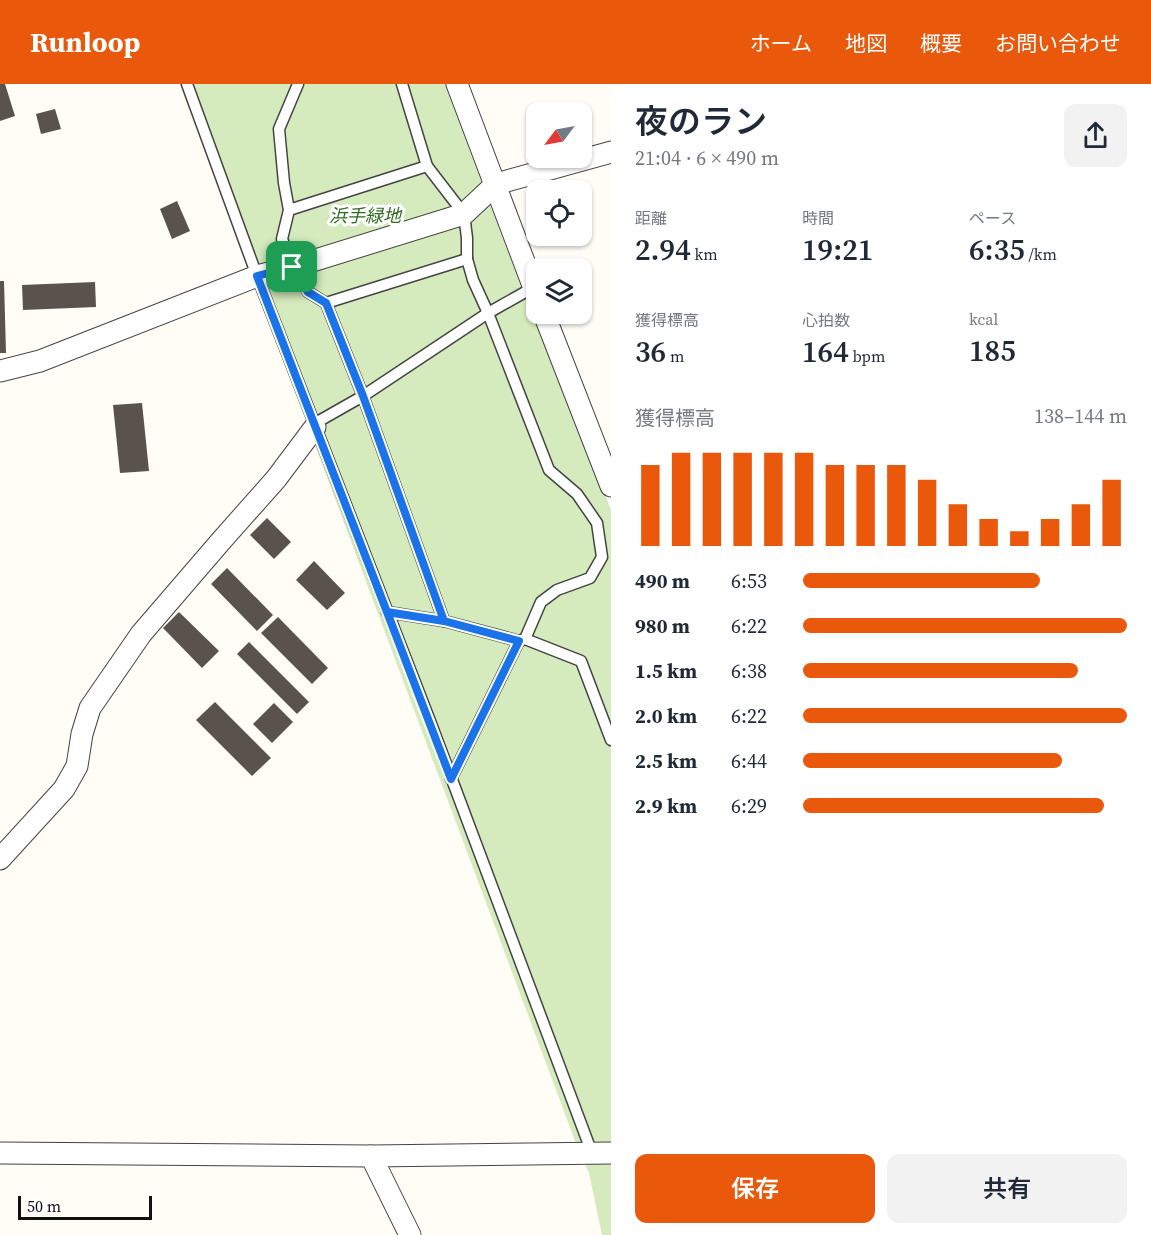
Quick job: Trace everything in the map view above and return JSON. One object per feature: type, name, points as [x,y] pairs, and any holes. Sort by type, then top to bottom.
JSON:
[{"type":"street","points":[[458,84],[526,266]]},
{"type":"street","points":[[0,371],[40,361],[257,276],[464,214],[496,184],[611,152]]},
{"type":"street","points":[[548,324],[605,451],[611,486]]},
{"type":"street","points":[[0,859],[64,789],[77,766],[82,734],[90,708],[141,634],[276,479],[315,426]]},
{"type":"street","points":[[0,1153],[370,1156],[601,1153]]},
{"type":"street","points":[[370,1156],[410,1235]]},
{"type":"lane","points":[[187,84],[257,276],[451,779],[601,1153]]},
{"type":"lane","points":[[298,84],[279,129],[289,210],[282,239],[292,267],[308,292],[326,303],[363,396],[444,621]]},
{"type":"lane","points":[[402,84],[427,166],[464,214],[467,238],[466,259],[549,470],[577,494],[597,523],[602,557],[590,578],[557,590],[541,602],[451,779]]},
{"type":"lane","points":[[289,210],[427,166]]},
{"type":"lane","points":[[326,303],[466,259]]},
{"type":"lane","points":[[315,426],[488,313],[526,292]]},
{"type":"lane","points":[[387,612],[444,621],[522,640],[580,661],[611,740]]},
{"type":"green space","name":"浜手緑地","points":[[180,84],[451,84],[526,284],[526,324],[541,324],[611,510],[611,1235],[602,1235],[589,1173]]},
{"type":"building","points":[[0,84],[5,84],[15,116],[0,121]]},
{"type":"building","points":[[55,109],[61,129],[41,134],[36,114]]},
{"type":"building","points":[[177,201],[190,231],[172,239],[160,209]]},
{"type":"building","points":[[0,281],[4,281],[6,353],[0,353]]},
{"type":"building","points":[[95,282],[96,307],[23,310],[22,285]]},
{"type":"building","points":[[142,403],[149,471],[120,473],[113,405]]},
{"type":"building","points":[[267,518],[291,542],[274,559],[250,535]]},
{"type":"building","points":[[314,561],[345,593],[327,610],[296,580]]},
{"type":"building","points":[[227,568],[273,615],[257,631],[211,584]]},
{"type":"building","points":[[179,612],[219,651],[202,668],[163,628]]},
{"type":"building","points":[[278,617],[328,668],[312,684],[261,633]]},
{"type":"building","points":[[249,642],[309,702],[297,714],[237,654]]},
{"type":"building","points":[[215,702],[271,758],[252,776],[196,720]]},
{"type":"building","points":[[274,703],[293,722],[272,743],[253,724]]},
{"type":"route","points":[[292,267],[257,276],[387,612],[444,621],[519,641],[451,779],[387,612],[444,621],[363,396],[326,303],[308,292],[292,267]]}]
